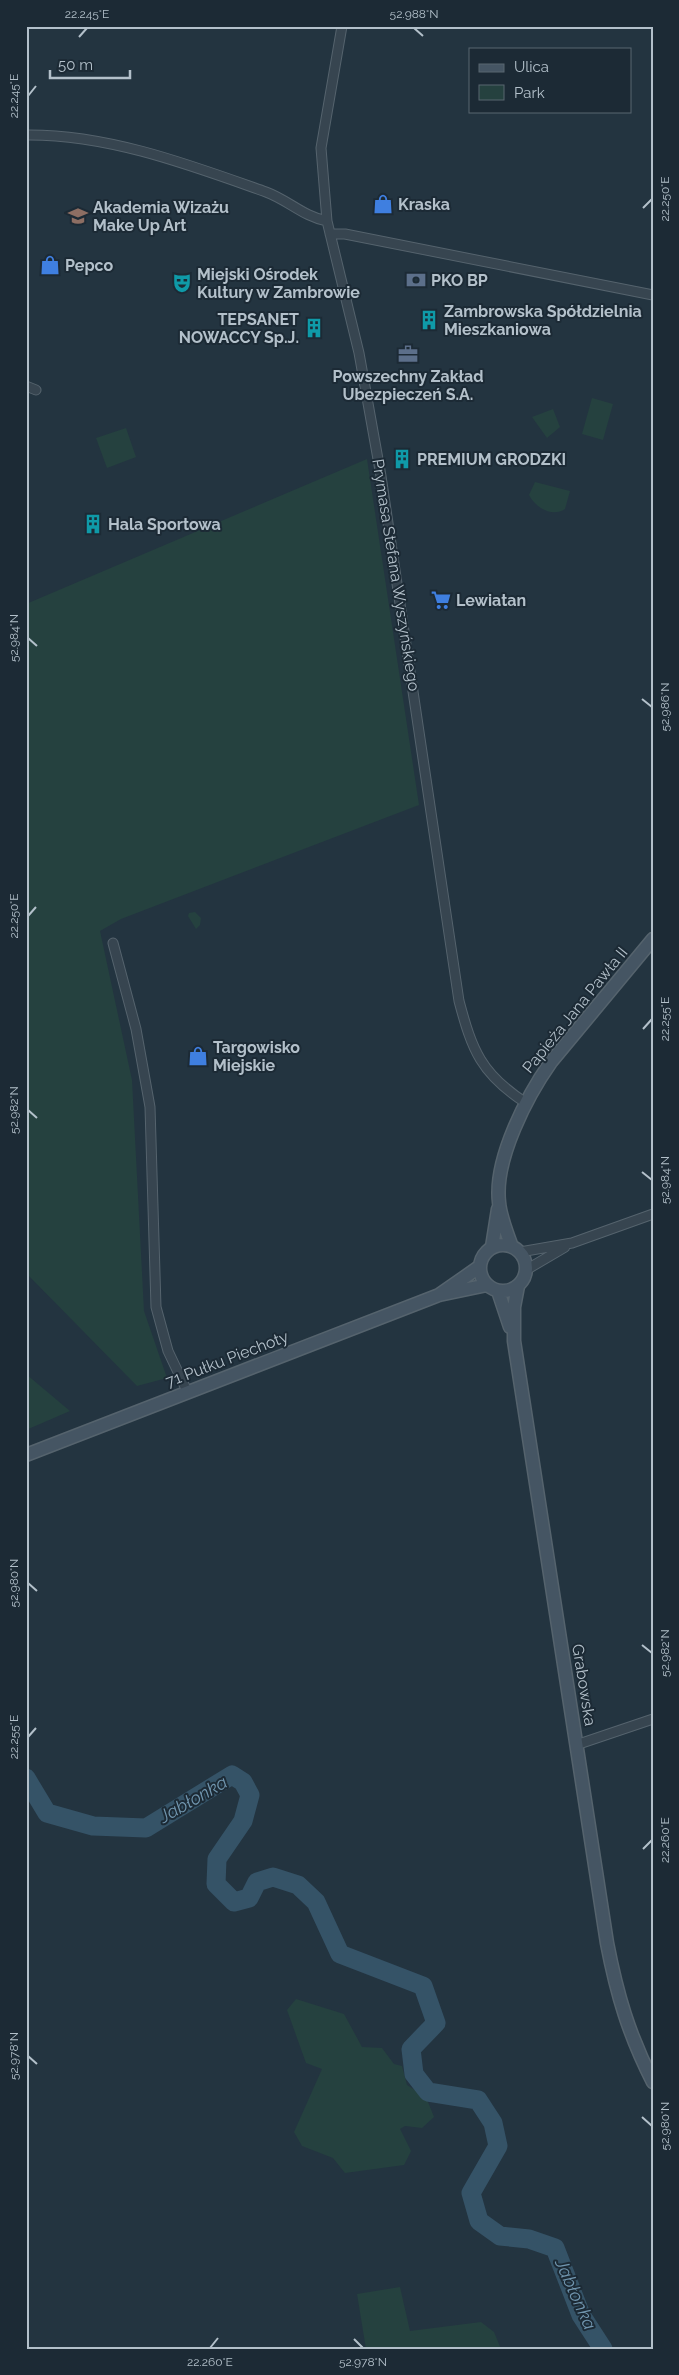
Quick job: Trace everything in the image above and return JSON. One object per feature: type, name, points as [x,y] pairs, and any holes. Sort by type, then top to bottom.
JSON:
[{"type":"street","name":"Prymasa Stefana Wyszyńskiego","points":[[342,26],[321,148],[327,221],[359,353],[376,447],[459,1001],[469,1039],[484,1067],[501,1086],[526,1103]]},
{"type":"street","points":[[26,135],[59,135],[162,158],[267,192],[313,219],[327,221]]},
{"type":"street","points":[[330,234],[354,236],[653,294]]},
{"type":"street","points":[[26,386],[36,390]]},
{"type":"street","name":"Papieża Jana Pawła II","points":[[516,1249],[498,1202],[504,1158],[526,1103],[551,1062],[653,939]]},
{"type":"street","points":[[113,943],[136,1028],[150,1107],[156,1307],[168,1351],[187,1391]]},
{"type":"street","points":[[492,1247],[498,1202]]},
{"type":"street","points":[[526,1270],[572,1243],[653,1214]]},
{"type":"street","points":[[514,1341],[492,1288],[480,1274],[479,1267],[483,1256],[492,1247],[498,1245],[516,1249],[572,1243]]},
{"type":"street","points":[[492,1288],[512,1290],[518,1286],[526,1270],[526,1263],[516,1249]]},
{"type":"street","name":"71 Pułku Piechoty","points":[[439,1295],[479,1267]]},
{"type":"street","name":"Grabowska","points":[[518,1286],[514,1308],[514,1341],[614,1978],[630,2032],[653,2082]]},
{"type":"street","name":"71 Pułku Piechoty","points":[[26,1455],[187,1391],[439,1295],[492,1288]]},
{"type":"street","points":[[576,1745],[653,1720]]},
{"type":"green space","points":[[592,398],[613,404],[603,440],[582,434]]},
{"type":"green space","points":[[553,409],[560,427],[547,438],[532,417]]},
{"type":"green space","points":[[126,428],[136,457],[107,468],[96,438]]},
{"type":"green space","points":[[367,459],[419,805],[121,919],[100,931],[132,1080],[144,1311],[167,1378],[137,1386],[26,1273],[26,604]]},
{"type":"green space","points":[[535,482],[570,491],[565,509],[549,512],[535,504],[529,495]]},
{"type":"green space","points":[[195,912],[201,918],[200,925],[196,929],[188,916],[189,913]]},
{"type":"green space","points":[[26,1374],[70,1411],[26,1430]]},
{"type":"green space","points":[[296,1999],[344,2014],[362,2047],[382,2048],[394,2064],[402,2066],[407,2085],[426,2097],[434,2117],[422,2128],[405,2126],[400,2129],[411,2151],[404,2165],[345,2173],[333,2158],[302,2146],[294,2132],[322,2069],[306,2063],[287,2010]]},
{"type":"green space","points":[[400,2287],[410,2331],[481,2322],[494,2332],[501,2349],[366,2349],[357,2294]]},
{"type":"waterway","name":"Jabłonka","points":[[26,1778],[47,1813],[93,1826],[146,1828],[232,1775],[243,1782],[250,1795],[243,1821],[217,1859],[216,1884],[234,1902],[249,1898],[257,1882],[273,1877],[298,1885],[316,1902],[340,1954],[423,1986],[436,2023],[411,2049],[414,2074],[428,2092],[478,2100],[493,2123],[498,2146],[471,2193],[479,2221],[500,2236],[529,2239],[555,2248],[581,2315],[603,2349]]},
{"type":"place","name":"Kraska","points":[[383,204]]},
{"type":"place","name":"Akademia Wizażu Make Up Art","points":[[78,216]]},
{"type":"place","name":"Pepco","points":[[50,265]]},
{"type":"place","name":"PKO BP","points":[[416,280]]},
{"type":"place","name":"Miejski Ośrodek Kultury w Zambrowie","points":[[182,283]]},
{"type":"place","name":"Zambrowska Spółdzielnia Mieszkaniowa","points":[[429,320]]},
{"type":"place","name":"TEPSANET NOWACCY Sp.J.","points":[[314,328]]},
{"type":"place","name":"Powszechny Zakład Ubezpieczeń S.A.","points":[[408,354]]},
{"type":"place","name":"PREMIUM GRODZKI","points":[[402,459]]},
{"type":"place","name":"Hala Sportowa","points":[[93,524]]},
{"type":"place","name":"Lewiatan","points":[[441,600]]},
{"type":"place","name":"Targowisko Miejskie","points":[[198,1056]]}]
